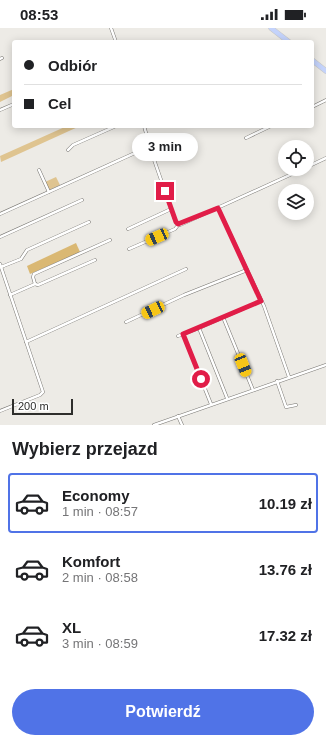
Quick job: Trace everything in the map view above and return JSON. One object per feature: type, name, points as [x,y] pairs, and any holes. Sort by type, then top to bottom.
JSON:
[{"type":"main road","points":[[271,28],[287,40]]},
{"type":"main road","points":[[274,28],[287,40]]},
{"type":"main road","points":[[314,62],[326,71]]},
{"type":"street","points":[[111,28],[115,40]]},
{"type":"street","points":[[314,106],[326,100]]},
{"type":"street","points":[[0,110],[12,105]]},
{"type":"street","points":[[68,150],[73,145],[111,128]]},
{"type":"street","points":[[145,128],[171,208],[178,224]]},
{"type":"street","points":[[246,138],[267,128]]},
{"type":"street","points":[[0,214],[144,149],[151,150]]},
{"type":"street","points":[[314,164],[326,158]]},
{"type":"street","points":[[39,170],[49,192]]},
{"type":"street","points":[[129,249],[175,229],[178,224],[218,208],[288,176]]},
{"type":"street","points":[[0,237],[82,200]]},
{"type":"street","points":[[128,229],[171,208]]},
{"type":"street","points":[[218,208],[261,301],[290,377]]},
{"type":"street","points":[[0,411],[40,395],[43,392],[0,265],[20,259],[27,250],[89,222]]},
{"type":"street","points":[[35,284],[32,277],[34,274],[110,240]]},
{"type":"street","points":[[10,295],[35,284],[38,285],[95,260]]},
{"type":"street","points":[[26,342],[186,269]]},
{"type":"street","points":[[126,322],[247,270]]},
{"type":"street","points":[[178,336],[261,301]]},
{"type":"street","points":[[223,317],[253,390]]},
{"type":"street","points":[[199,328],[227,398]]},
{"type":"street","points":[[183,334],[211,404]]},
{"type":"street","points":[[154,425],[227,398],[326,366]]},
{"type":"street","points":[[277,382],[286,407],[296,405]]},
{"type":"street","points":[[178,416],[182,425]]},
{"type":"shaded area","points":[[12,90],[12,96],[0,102],[0,95]]},
{"type":"shaded area","points":[[63,128],[76,128],[1,162],[0,156]]},
{"type":"shaded area","points":[[56,177],[60,185],[49,190],[45,182]]},
{"type":"shaded area","points":[[76,243],[80,252],[30,274],[27,266]]},
{"type":"route","points":[[165,191],[176,222],[180,225],[218,208],[261,301],[183,334],[201,379]]}]
